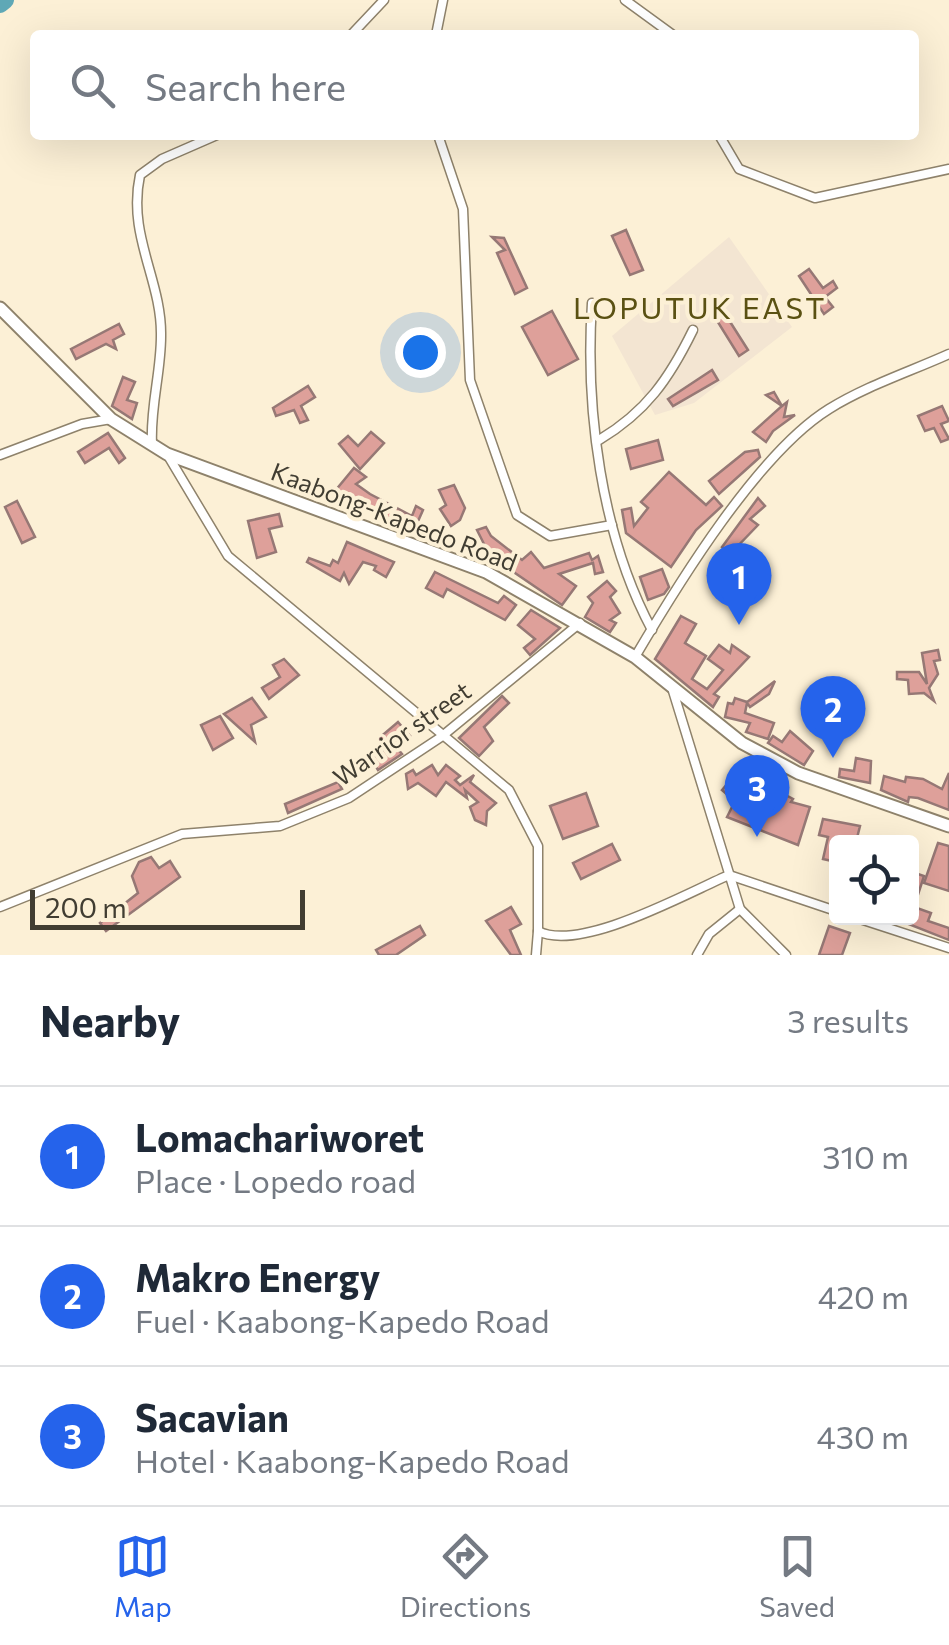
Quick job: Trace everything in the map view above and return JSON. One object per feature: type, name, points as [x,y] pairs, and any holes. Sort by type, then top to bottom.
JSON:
[{"type":"main road","name":"Kaabong-Kapedo Road","points":[[0,308],[111,419],[167,454],[486,572],[636,658],[742,743],[798,773],[949,826]]},
{"type":"street","points":[[356,30],[384,0]]},
{"type":"street","points":[[437,30],[442,0]]},
{"type":"street","points":[[625,0],[665,30]]},
{"type":"street","points":[[152,444],[150,408],[162,334],[134,205],[140,175],[162,159],[206,140]]},
{"type":"street","points":[[440,140],[463,209],[470,380],[517,514],[550,536],[612,525]]},
{"type":"street","points":[[721,140],[739,169],[815,198],[949,169]]},
{"type":"street","points":[[592,303],[588,347],[612,525],[652,630]]},
{"type":"street","points":[[599,440],[646,407],[663,387],[692,330]]},
{"type":"street","points":[[636,658],[770,463],[803,428],[855,396],[949,354]]},
{"type":"street","points":[[0,455],[82,424],[111,419]]},
{"type":"street","points":[[167,454],[228,556],[441,737],[496,776],[527,819],[538,846],[536,955]]},
{"type":"street","name":"Warrior street","points":[[0,907],[182,834],[280,826],[366,789],[441,737],[580,623]]},
{"type":"street","points":[[672,686],[740,909],[786,955]]},
{"type":"street","points":[[538,931],[548,937],[585,932],[640,915],[729,875],[829,908]]},
{"type":"street","points":[[697,955],[709,934],[740,909]]},
{"type":"street","points":[[879,925],[949,948]]},
{"type":"shaded area","points":[[729,237],[792,327],[694,403],[655,415],[612,336]]},
{"type":"building","points":[[626,230],[643,270],[630,275],[612,236]]},
{"type":"building","points":[[492,237],[504,238],[527,288],[515,294],[497,253],[505,250]]},
{"type":"building","points":[[809,269],[823,288],[833,281],[837,288],[825,297],[833,307],[824,314],[799,276]]},
{"type":"building","points":[[720,306],[748,350],[739,356],[711,311]]},
{"type":"building","points":[[552,311],[578,359],[548,375],[522,327]]},
{"type":"building","points":[[119,324],[124,334],[113,340],[116,349],[106,344],[76,359],[71,349]]},
{"type":"building","points":[[712,370],[718,380],[673,406],[668,399]]},
{"type":"building","points":[[123,377],[135,382],[127,400],[137,403],[132,419],[112,406]]},
{"type":"building","points":[[308,386],[315,397],[301,406],[308,420],[300,423],[294,410],[276,416],[273,408]]},
{"type":"building","points":[[774,392],[782,406],[766,395]]},
{"type":"building","points":[[787,402],[784,417],[795,415],[773,431],[766,442],[753,432]]},
{"type":"building","points":[[942,406],[949,421],[941,424],[949,439],[941,442],[934,428],[925,431],[918,416]]},
{"type":"building","points":[[371,432],[384,443],[360,469],[339,444],[348,436],[358,446]]},
{"type":"building","points":[[108,433],[125,458],[119,463],[109,448],[85,463],[78,452]]},
{"type":"building","points":[[658,440],[663,460],[631,469],[626,449]]},
{"type":"building","points":[[758,450],[760,457],[719,494],[709,481],[745,452]]},
{"type":"building","points":[[354,468],[366,477],[356,484],[370,494],[412,516],[416,506],[423,510],[415,528],[403,522],[400,526],[362,507],[359,511],[342,499],[335,491]]},
{"type":"building","points":[[669,472],[706,505],[714,497],[722,506],[696,530],[671,567],[626,533],[622,510],[631,508],[634,526],[648,508],[641,502]]},
{"type":"building","points":[[454,485],[465,508],[460,520],[451,526],[440,509],[446,505],[439,490]]},
{"type":"building","points":[[758,498],[765,506],[750,519],[758,525],[730,554],[722,547]]},
{"type":"building","points":[[17,501],[35,537],[22,543],[5,507]]},
{"type":"building","points":[[279,514],[282,526],[269,529],[276,552],[257,558],[248,521]]},
{"type":"building","points":[[486,527],[491,536],[522,560],[531,552],[544,568],[589,553],[592,560],[598,556],[603,572],[595,574],[593,563],[559,574],[576,586],[562,605],[490,556],[477,530]]},
{"type":"building","points":[[347,542],[394,562],[386,577],[374,570],[376,566],[363,562],[349,584],[344,573],[340,581],[307,562],[309,558],[330,566],[333,560],[338,563]]},
{"type":"building","points":[[662,569],[669,587],[664,594],[648,600],[640,577]]},
{"type":"building","points":[[435,572],[498,603],[504,596],[516,605],[505,620],[447,589],[443,597],[426,588]]},
{"type":"building","points":[[607,581],[616,591],[610,597],[620,613],[610,620],[616,623],[610,632],[585,617],[593,603],[588,597]]},
{"type":"building","points":[[531,610],[560,628],[530,655],[524,648],[535,639],[518,625]]},
{"type":"building","points":[[681,616],[696,624],[685,643],[706,656],[692,679],[707,689],[723,670],[708,659],[719,645],[730,653],[732,645],[749,657],[714,694],[719,697],[713,707],[655,659]]},
{"type":"building","points":[[938,650],[940,660],[934,661],[938,674],[929,688],[934,701],[924,693],[909,694],[908,680],[897,679],[897,672],[919,672],[927,684],[922,653]]},
{"type":"building","points":[[284,659],[299,675],[269,699],[262,688],[280,677],[273,665]]},
{"type":"building","points":[[775,681],[769,694],[750,707],[747,703],[745,713],[774,723],[768,739],[746,732],[750,723],[725,717],[728,703],[733,704],[735,698],[747,702]]},
{"type":"building","points":[[502,696],[509,703],[484,727],[493,741],[479,756],[459,738]]},
{"type":"building","points":[[252,698],[266,717],[251,725],[255,742],[224,714]]},
{"type":"building","points":[[220,716],[233,738],[213,750],[201,725]]},
{"type":"building","points":[[398,722],[410,736],[397,748],[402,754],[378,770],[371,759],[388,748],[378,739]]},
{"type":"building","points":[[790,731],[813,751],[804,765],[768,743],[773,736],[782,742]]},
{"type":"building","points":[[856,758],[871,761],[870,783],[839,777],[840,769],[854,771]]},
{"type":"building","points":[[432,765],[438,775],[446,765],[460,776],[455,780],[460,785],[474,775],[470,782],[496,803],[487,811],[486,825],[475,820],[470,807],[478,802],[465,790],[467,798],[446,782],[436,796],[418,783],[408,789],[406,774],[413,770],[416,775]]},
{"type":"building","points":[[949,773],[949,810],[918,798],[909,797],[908,802],[881,790],[884,776],[905,782],[906,777],[923,779],[942,789]]},
{"type":"building","points":[[750,776],[793,799],[791,802],[810,807],[798,845],[727,817],[735,801],[722,790],[728,783],[740,793]]},
{"type":"building","points":[[338,782],[342,789],[288,813],[285,804]]},
{"type":"building","points":[[586,793],[598,826],[563,839],[550,806]]},
{"type":"building","points":[[823,819],[860,826],[858,835],[829,835],[829,860],[823,859],[828,837],[819,835]]},
{"type":"building","points":[[938,843],[949,846],[949,891],[924,883]]},
{"type":"building","points":[[612,844],[620,860],[581,879],[573,863]]},
{"type":"building","points":[[151,857],[159,868],[170,861],[180,877],[106,931],[100,923],[138,893],[132,876],[139,862]]},
{"type":"building","points":[[511,907],[521,924],[510,930],[521,955],[511,955],[486,921]]},
{"type":"building","points":[[919,909],[931,913],[928,921],[949,928],[949,940],[911,925],[919,925]]},
{"type":"building","points":[[420,926],[425,935],[396,955],[379,955],[376,950]]},
{"type":"building","points":[[829,926],[850,933],[842,955],[819,955]]},
{"type":"waterway","points":[[0,4],[5,0]]},
{"type":"place","name":"Lomachariworet","points":[[739,625]]},
{"type":"place","name":"Makro Energy","points":[[833,758]]},
{"type":"place","name":"Sacavian","points":[[757,837]]},
{"type":"district","name":"LOPUTUK EAST","points":[[700,309]]}]
